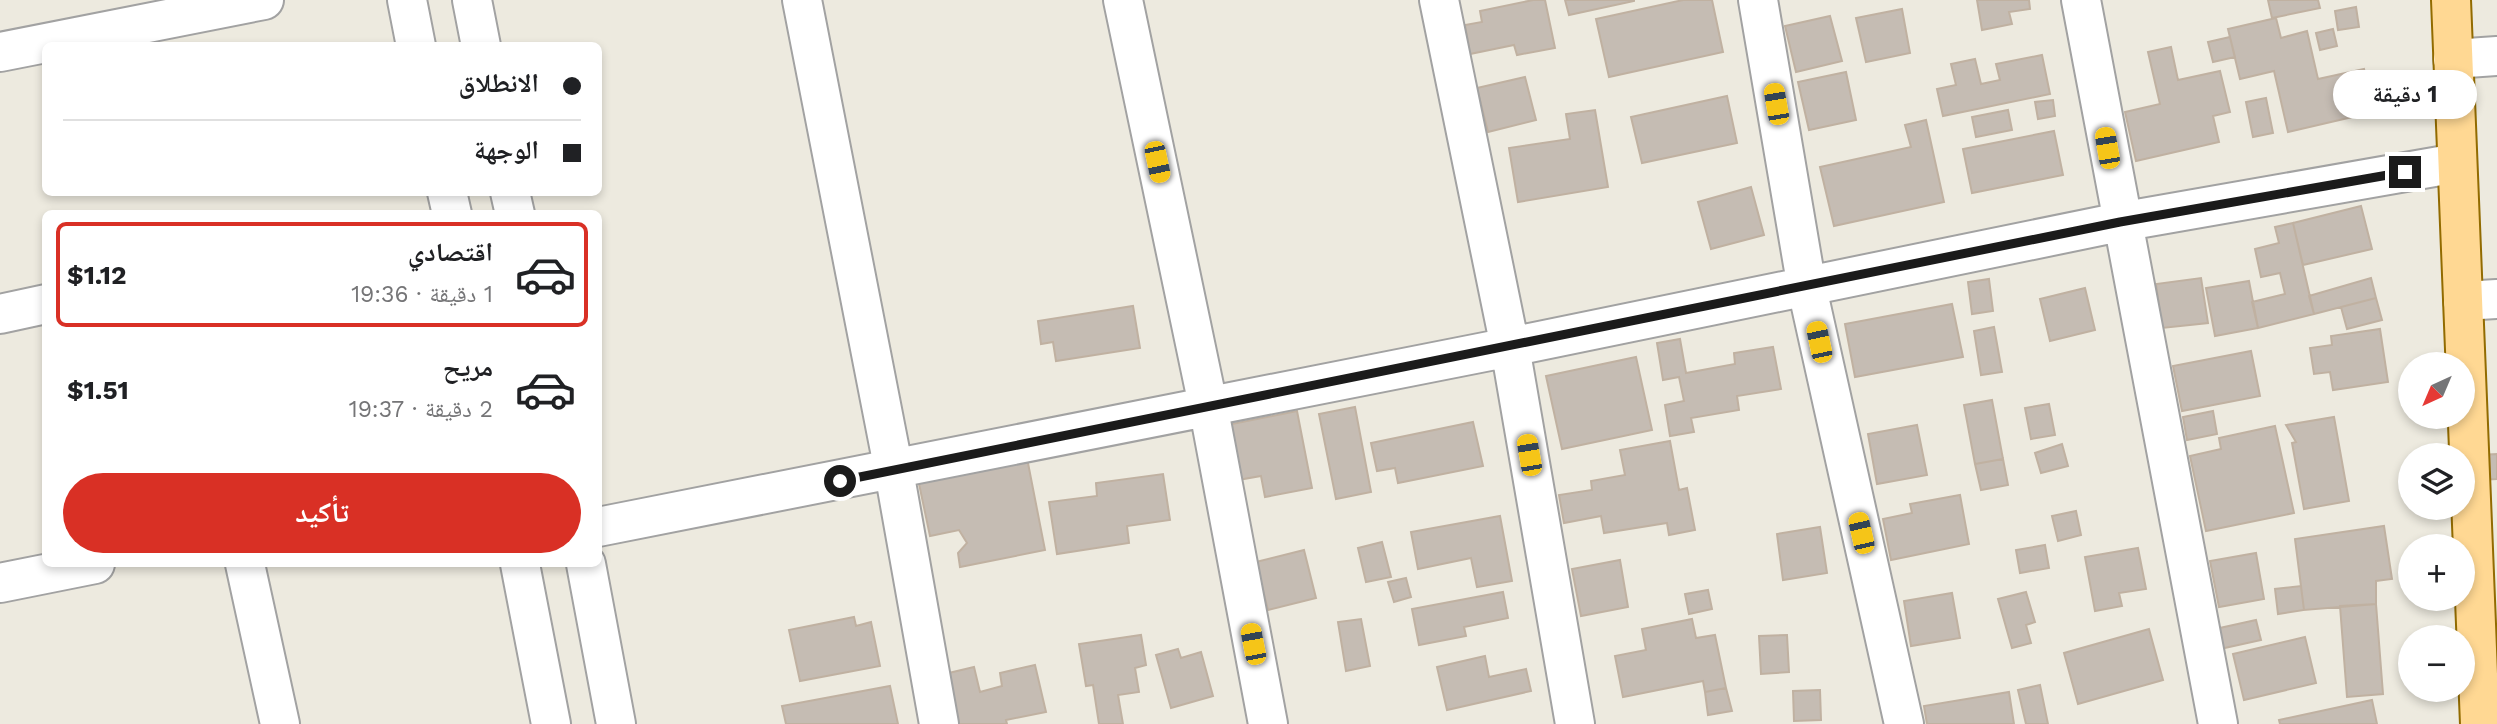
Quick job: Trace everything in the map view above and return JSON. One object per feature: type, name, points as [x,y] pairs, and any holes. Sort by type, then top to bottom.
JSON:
[{"type":"main road","points":[[2451,0],[2457,163],[2480,300],[2480,724]]},
{"type":"street","points":[[0,52],[135,12],[264,0]]},
{"type":"street","points":[[407,0],[415,42]]},
{"type":"street","points":[[471,0],[480,42]]},
{"type":"street","points":[[802,0],[894,471],[939,724]]},
{"type":"street","points":[[1123,0],[1208,405],[1268,724]]},
{"type":"street","points":[[1439,0],[1510,347],[1576,724]]},
{"type":"street","points":[[1758,0],[1807,288],[1903,724]]},
{"type":"street","points":[[2081,0],[2120,222],[2218,724]]},
{"type":"street","points":[[2454,59],[2497,56]]},
{"type":"street","points":[[602,526],[894,471],[1208,405],[1807,288],[2120,222],[2457,163]]},
{"type":"street","points":[[0,314],[42,305]]},
{"type":"street","points":[[0,583],[80,567]]},
{"type":"street","points":[[247,567],[280,724]]},
{"type":"street","points":[[521,567],[551,724]]},
{"type":"street","points":[[587,567],[616,724]]},
{"type":"building","points":[[1545,0],[1555,48],[1517,55],[1514,45],[1470,54],[1465,25],[1482,22],[1480,11]]},
{"type":"building","points":[[1565,0],[1634,0],[1634,1],[1569,15]]},
{"type":"building","points":[[1683,0],[1712,0],[1723,52],[1609,77],[1596,19]]},
{"type":"building","points":[[1977,0],[2029,0],[2030,9],[2009,12],[2012,24],[1982,30]]},
{"type":"building","points":[[2268,0],[2318,0],[2320,8],[2272,18]]},
{"type":"building","points":[[2356,7],[2359,27],[2338,30],[2335,11]]},
{"type":"building","points":[[1902,9],[1910,53],[1866,62],[1856,18]]},
{"type":"building","points":[[1830,16],[1842,61],[1796,72],[1785,26]]},
{"type":"building","points":[[2276,18],[2281,38],[2307,31],[2318,79],[2364,69],[2374,112],[2288,132],[2274,71],[2240,79],[2228,29]]},
{"type":"building","points":[[2333,29],[2337,46],[2320,50],[2316,33]]},
{"type":"building","points":[[2230,37],[2235,57],[2213,62],[2208,42]]},
{"type":"building","points":[[2171,47],[2178,80],[2220,71],[2230,112],[2213,116],[2219,142],[2136,161],[2125,112],[2160,104],[2148,52]]},
{"type":"building","points":[[2042,55],[2050,94],[1943,116],[1937,89],[1956,85],[1951,64],[1975,59],[1981,84],[2000,80],[1996,64]]},
{"type":"building","points":[[1846,72],[1856,120],[1809,130],[1798,82]]},
{"type":"building","points":[[1525,77],[1536,120],[1488,132],[1477,88]]},
{"type":"building","points":[[1727,96],[1737,143],[1642,163],[1631,117]]},
{"type":"building","points":[[2266,98],[2273,133],[2253,137],[2246,102]]},
{"type":"building","points":[[2053,100],[2055,116],[2038,119],[2035,102]]},
{"type":"building","points":[[1595,110],[1608,187],[1518,202],[1509,148],[1570,139],[1566,114]]},
{"type":"building","points":[[2008,110],[2012,130],[1976,137],[1972,117]]},
{"type":"building","points":[[1926,120],[1944,202],[1834,226],[1820,167],[1911,147],[1905,125]]},
{"type":"building","points":[[2054,131],[2063,175],[1972,193],[1963,149]]},
{"type":"building","points":[[1751,187],[1764,235],[1711,249],[1698,202]]},
{"type":"building","points":[[2361,206],[2372,249],[2303,265],[2293,223]]},
{"type":"building","points":[[2293,223],[2314,314],[2258,328],[2252,302],[2285,294],[2280,273],[2261,277],[2255,249],[2279,243],[2275,227]]},
{"type":"building","points":[[2201,278],[2208,323],[2162,328],[2156,284]]},
{"type":"building","points":[[2371,278],[2376,298],[2314,314],[2309,296]]},
{"type":"building","points":[[1989,279],[1993,311],[1972,314],[1968,282]]},
{"type":"building","points":[[2249,281],[2258,328],[2215,336],[2206,288]]},
{"type":"building","points":[[2085,288],[2095,330],[2050,341],[2040,299]]},
{"type":"building","points":[[2376,298],[2382,320],[2347,329],[2341,307]]},
{"type":"building","points":[[1952,304],[1963,357],[1855,377],[1845,324]]},
{"type":"building","points":[[1133,306],[1140,348],[1056,361],[1053,342],[1041,344],[1038,321]]},
{"type":"building","points":[[1994,327],[2002,372],[1981,375],[1974,331]]},
{"type":"building","points":[[2380,329],[2388,382],[2333,390],[2330,372],[2314,374],[2310,348],[2332,345],[2331,336]]},
{"type":"building","points":[[1680,339],[1686,373],[1735,364],[1734,353],[1773,347],[1781,389],[1737,396],[1739,410],[1691,418],[1694,432],[1670,436],[1665,405],[1684,401],[1679,377],[1663,380],[1657,343]]},
{"type":"building","points":[[2251,351],[2260,396],[2182,411],[2173,366]]},
{"type":"building","points":[[1636,357],[1652,430],[1562,449],[1546,376]]},
{"type":"building","points":[[1992,400],[2003,459],[1975,464],[1964,405]]},
{"type":"building","points":[[2049,404],[2055,435],[2031,439],[2025,408]]},
{"type":"building","points":[[1355,407],[1371,492],[1336,499],[1319,414]]},
{"type":"building","points":[[1297,411],[1312,488],[1265,497],[1261,476],[1238,480],[1227,425]]},
{"type":"building","points":[[2213,411],[2217,434],[2187,440],[2183,417]]},
{"type":"building","points":[[2334,417],[2349,501],[2304,509],[2292,443],[2296,442],[2286,425]]},
{"type":"building","points":[[1473,422],[1483,466],[1398,483],[1395,468],[1377,471],[1371,443]]},
{"type":"building","points":[[1917,425],[1927,475],[1877,484],[1868,434]]},
{"type":"building","points":[[2275,426],[2294,513],[2206,531],[2190,456],[2221,449],[2219,438]]},
{"type":"building","points":[[1670,441],[1679,490],[1687,488],[1695,530],[1669,535],[1667,523],[1604,533],[1601,516],[1564,523],[1559,495],[1592,490],[1591,481],[1625,475],[1620,450]]},
{"type":"building","points":[[2062,444],[2068,466],[2041,473],[2035,453]]},
{"type":"building","points":[[2497,454],[2497,479],[2481,480],[2479,455]]},
{"type":"building","points":[[1027,458],[1045,550],[960,567],[958,553],[967,543],[959,530],[930,536],[918,479]]},
{"type":"building","points":[[2003,459],[2008,485],[1981,490],[1975,464]]},
{"type":"building","points":[[1163,474],[1170,520],[1127,526],[1129,543],[1057,554],[1049,502],[1097,496],[1096,483]]},
{"type":"building","points":[[1960,495],[1969,544],[1891,560],[1883,519],[1912,513],[1910,504]]},
{"type":"building","points":[[2076,511],[2081,535],[2058,541],[2052,516]]},
{"type":"building","points":[[1500,516],[1512,581],[1477,587],[1471,558],[1418,569],[1411,532]]},
{"type":"building","points":[[2384,526],[2392,579],[2376,581],[2376,604],[2304,610],[2295,539]]},
{"type":"building","points":[[1820,527],[1827,573],[1783,580],[1777,534]]},
{"type":"building","points":[[1382,542],[1391,577],[1366,582],[1358,548]]},
{"type":"building","points":[[2045,545],[2049,568],[2020,573],[2016,550]]},
{"type":"building","points":[[2138,548],[2146,589],[2119,593],[2122,606],[2095,611],[2085,557]]},
{"type":"building","points":[[1304,550],[1316,598],[1268,610],[1256,562]]},
{"type":"building","points":[[2256,553],[2264,599],[2219,607],[2210,561]]},
{"type":"building","points":[[1620,560],[1628,607],[1581,616],[1572,569]]},
{"type":"building","points":[[1406,578],[1411,597],[1394,602],[1388,582]]},
{"type":"building","points":[[2301,586],[2304,610],[2278,614],[2275,589]]},
{"type":"building","points":[[1708,590],[1712,609],[1689,614],[1685,594]]},
{"type":"building","points":[[1503,592],[1508,618],[1464,627],[1466,636],[1419,645],[1412,609]]},
{"type":"building","points":[[2026,592],[2035,622],[2026,625],[2031,643],[2012,648],[1998,599]]},
{"type":"building","points":[[1952,593],[1960,638],[1911,646],[1904,601]]},
{"type":"building","points":[[2376,604],[2383,694],[2347,697],[2340,606]]},
{"type":"building","points":[[854,617],[856,626],[871,622],[880,666],[800,681],[789,630]]},
{"type":"building","points":[[1361,619],[1370,666],[1346,671],[1338,622]]},
{"type":"building","points":[[1692,619],[1696,638],[1715,635],[1726,688],[1705,692],[1703,681],[1623,697],[1615,656],[1646,650],[1642,629]]},
{"type":"building","points":[[2256,620],[2261,640],[2220,649],[2215,629]]},
{"type":"building","points":[[2149,629],[2163,680],[2078,704],[2064,653]]},
{"type":"building","points":[[1141,635],[1146,665],[1135,668],[1139,692],[1118,695],[1123,724],[1099,724],[1093,685],[1086,686],[1079,644]]},
{"type":"building","points":[[1787,635],[1789,672],[1761,674],[1759,636]]},
{"type":"building","points":[[2305,637],[2316,683],[2244,700],[2233,654]]},
{"type":"building","points":[[1178,649],[1181,658],[1201,652],[1213,696],[1171,708],[1156,655]]},
{"type":"building","points":[[1485,656],[1489,677],[1526,669],[1531,691],[1447,710],[1437,667]]},
{"type":"building","points":[[1035,665],[1046,712],[1006,720],[1007,724],[947,724],[936,676],[974,667],[980,692],[1002,686],[1000,673]]},
{"type":"building","points":[[2040,685],[2048,724],[2026,724],[2018,690]]},
{"type":"building","points":[[890,686],[898,724],[786,724],[782,706]]},
{"type":"building","points":[[1726,688],[1732,711],[1708,715],[1705,692]]},
{"type":"building","points":[[1820,690],[1821,720],[1794,721],[1793,691]]},
{"type":"building","points":[[2009,692],[2014,724],[1927,724],[1924,706]]},
{"type":"building","points":[[2372,700],[2377,724],[2280,724],[2279,720]]},
{"type":"route","points":[[840,481],[1208,405],[1807,288],[2120,222],[2405,172]]}]
